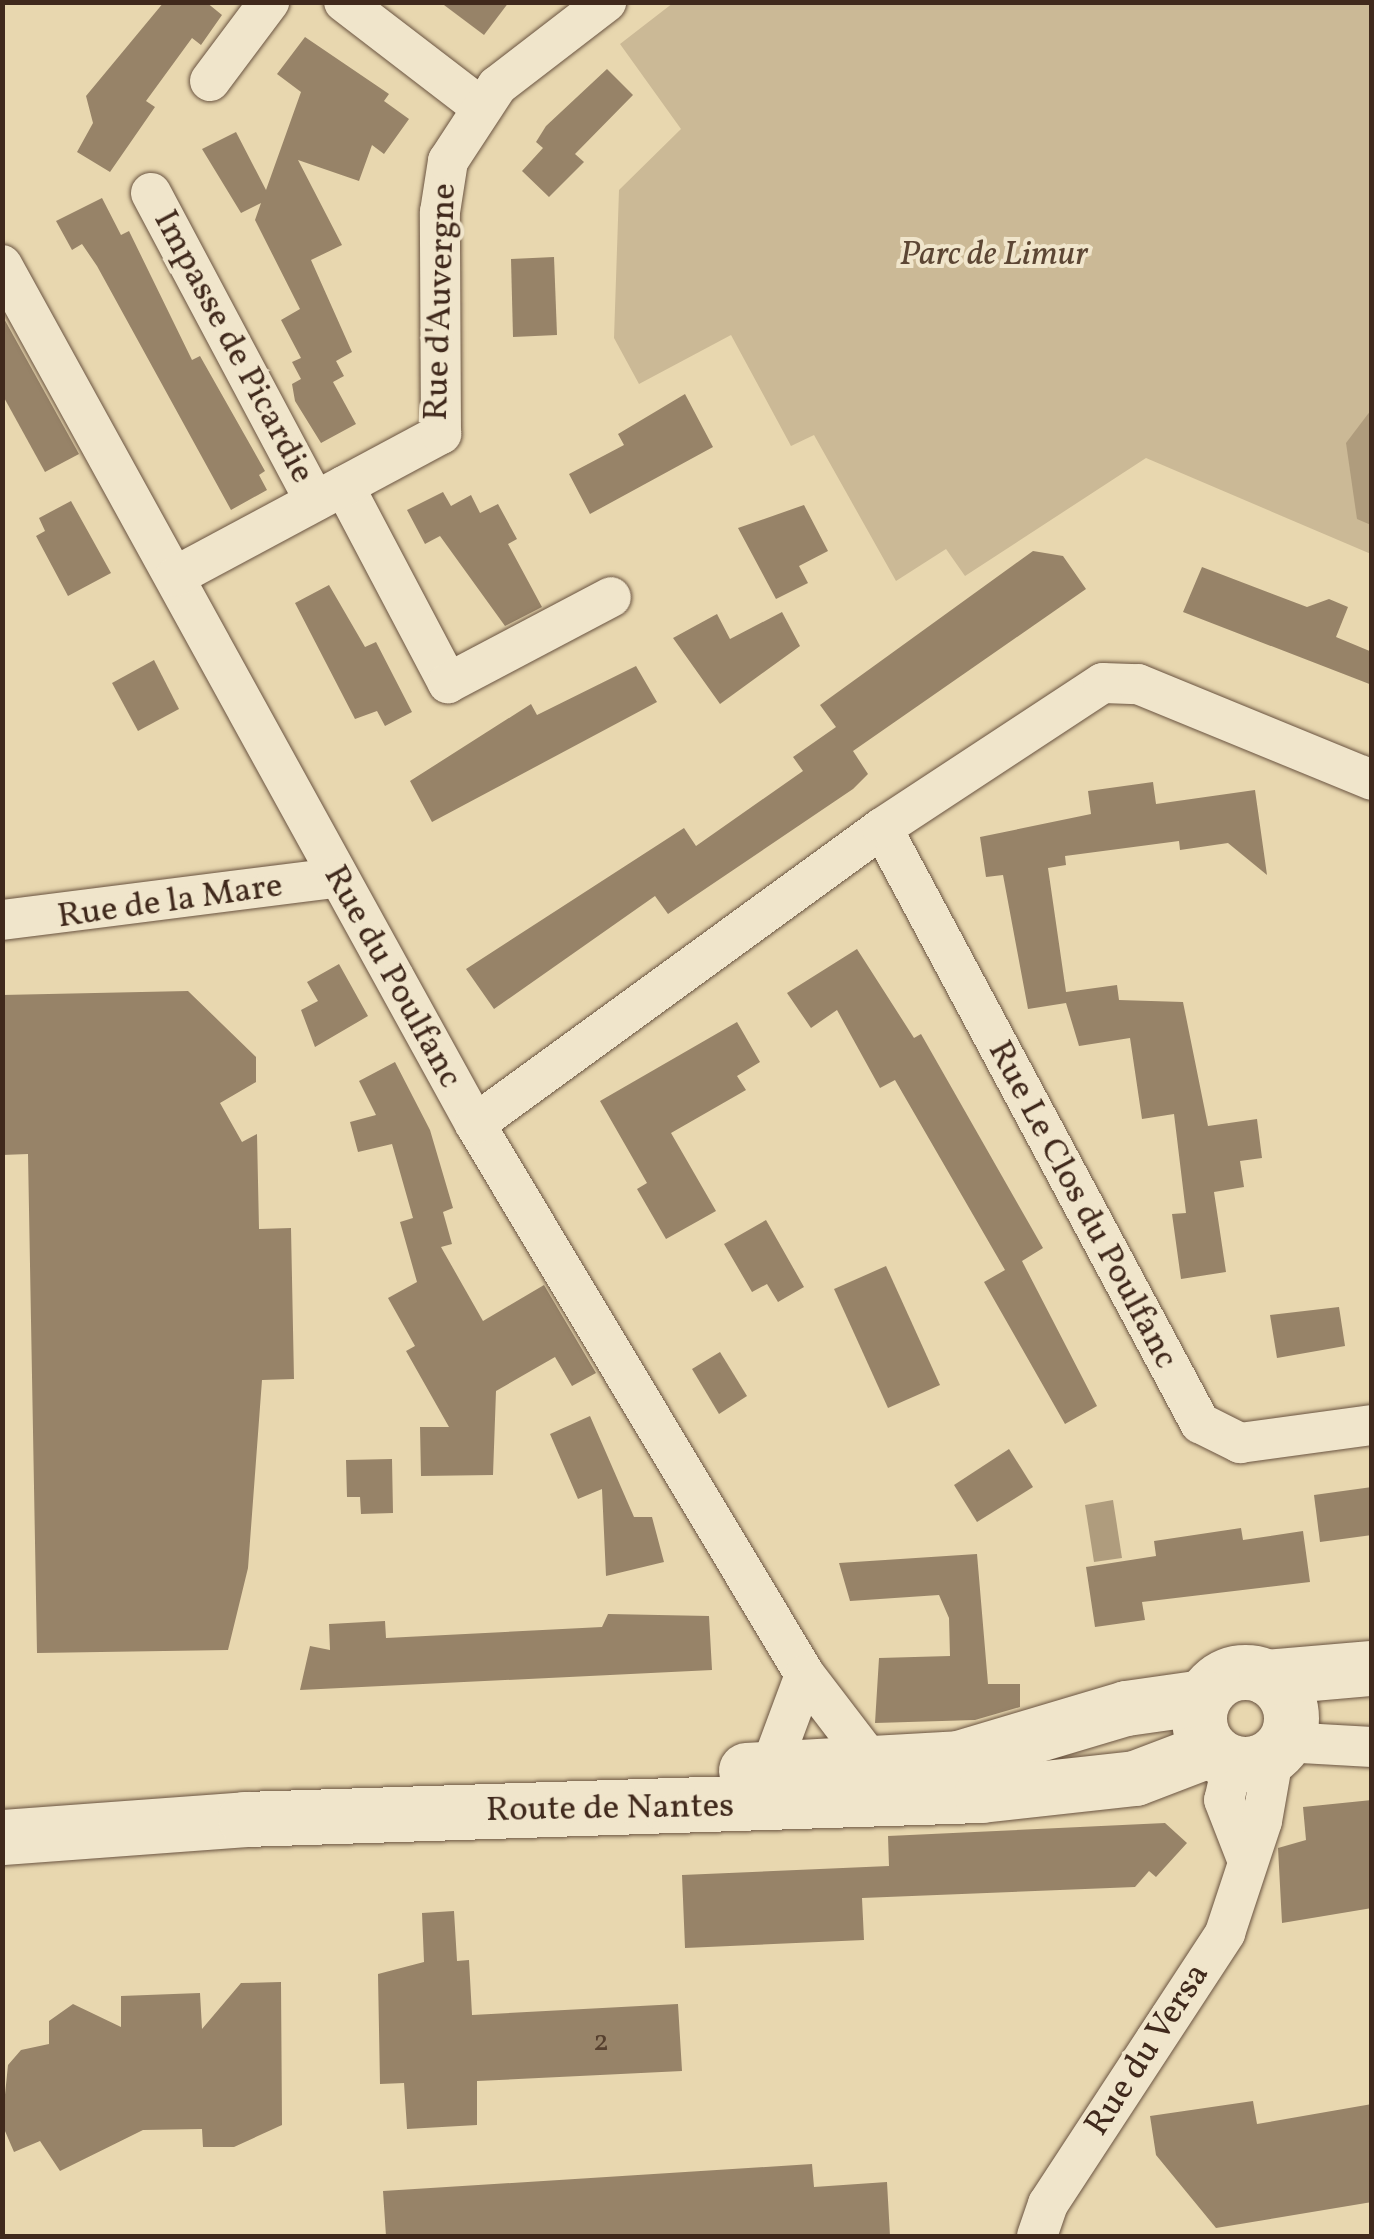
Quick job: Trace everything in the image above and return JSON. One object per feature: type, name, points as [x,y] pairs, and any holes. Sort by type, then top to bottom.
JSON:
[{"type":"main road","name":"Route de Nantes","points":[[1260,1733],[1372,1668]]},
{"type":"main road","name":"Route de Nantes","points":[[2,1807],[958,1758],[1126,1708],[1204,1696],[1238,1672],[1260,1733]]},
{"type":"main road","name":"Route de Nantes","points":[[2,1836],[245,1819],[981,1795],[1135,1778],[1372,1692]]},
{"type":"street","points":[[210,82],[268,2]]},
{"type":"street","points":[[344,2],[478,105]]},
{"type":"street","name":"Rue d'Auvergne","points":[[176,576],[441,434],[440,212],[448,161],[478,105],[606,2]]},
{"type":"street","name":"Impasse de Picardie","points":[[151,193],[448,683],[612,596]]},
{"type":"street","name":"Rue du Poulfanc","points":[[2,266],[475,1124],[805,1676],[870,1760]]},
{"type":"street","points":[[475,1124],[882,828],[1091,688],[1118,680],[1372,780]]},
{"type":"street","name":"Rue Le Clos du Poulfanc","points":[[882,828],[1200,1423],[1240,1443],[1372,1425]]},
{"type":"street","name":"Rue de la Mare","points":[[2,920],[336,878]]},
{"type":"street","points":[[770,1769],[805,1676]]},
{"type":"street","points":[[1260,1733],[1372,1747]]},
{"type":"street","name":"Rue du Versa","points":[[1037,2236],[1048,2204],[1225,1933],[1247,1859],[1224,1800],[1260,1733]]},
{"type":"green space","name":"Parc de Limur","points":[[673,3],[1371,3],[1371,554],[1146,458],[965,576],[946,549],[896,581],[814,435],[791,446],[731,335],[639,384],[614,338],[619,190],[681,129],[620,44]]},
{"type":"shaded area","points":[[1371,410],[1371,525],[1357,519],[1346,443]]},
{"type":"shaded area","points":[[1113,1500],[1122,1558],[1094,1562],[1085,1505]]},
{"type":"building","points":[[164,2],[206,2],[222,15],[201,45],[192,38],[146,101],[155,107],[110,172],[77,152],[93,123],[86,96]]},
{"type":"building","points":[[440,2],[509,2],[484,35]]},
{"type":"building","points":[[305,37],[389,94],[384,101],[409,119],[384,154],[372,145],[359,181],[298,160],[342,245],[311,260],[352,352],[336,361],[344,376],[333,382],[356,424],[321,443],[295,401],[292,384],[301,379],[292,362],[301,358],[281,320],[300,309],[255,220],[261,203],[241,213],[202,149],[236,132],[266,190],[301,92],[277,74]]},
{"type":"building","points":[[607,69],[633,95],[575,154],[584,162],[549,197],[522,171],[543,148],[536,142],[546,126]]},
{"type":"building","points":[[102,198],[121,235],[129,231],[192,360],[200,356],[265,471],[259,475],[267,490],[231,510],[97,266],[82,244],[72,250],[56,221]]},
{"type":"building","points":[[554,257],[557,335],[513,337],[511,259]]},
{"type":"building","points":[[2,315],[79,454],[45,472],[2,394]]},
{"type":"building","points":[[685,394],[713,447],[590,514],[569,474],[624,445],[618,434]]},
{"type":"building","points":[[443,492],[451,506],[471,495],[480,513],[498,504],[517,539],[508,544],[542,607],[505,626],[440,536],[425,544],[407,510]]},
{"type":"building","points":[[71,501],[111,573],[68,596],[36,536],[45,531],[39,518]]},
{"type":"building","points":[[804,505],[828,551],[799,566],[808,583],[776,599],[738,528]]},
{"type":"building","points":[[1033,551],[1063,556],[1086,589],[853,751],[868,774],[853,789],[668,914],[655,896],[494,1009],[466,969],[684,828],[696,846],[803,771],[793,757],[836,727],[820,705]]},
{"type":"building","points":[[1202,567],[1307,607],[1329,599],[1348,607],[1336,637],[1372,652],[1372,685],[1183,612]]},
{"type":"building","points":[[329,585],[365,647],[376,642],[412,712],[385,726],[377,711],[355,719],[295,603]]},
{"type":"building","points":[[782,612],[800,646],[720,704],[673,638],[717,614],[730,639]]},
{"type":"building","points":[[154,660],[179,709],[138,731],[112,683]]},
{"type":"building","points":[[636,666],[657,702],[432,822],[410,781],[531,704],[537,715]]},
{"type":"building","points":[[1153,782],[1156,804],[1255,790],[1267,875],[1228,843],[1180,850],[1179,841],[1065,856],[1066,865],[1048,868],[1066,992],[1117,985],[1119,1000],[1183,1002],[1208,1126],[1257,1119],[1262,1158],[1240,1161],[1244,1187],[1214,1192],[1226,1272],[1181,1279],[1172,1214],[1186,1213],[1174,1114],[1142,1119],[1130,1038],[1079,1046],[1066,1003],[1028,1009],[1003,875],[986,877],[980,837],[1091,814],[1088,791]]},
{"type":"building","points":[[857,949],[914,1038],[921,1034],[1043,1248],[1022,1261],[1097,1406],[1065,1424],[984,1282],[1005,1270],[895,1080],[880,1088],[837,1010],[811,1028],[787,993]]},
{"type":"building","points":[[339,964],[368,1016],[315,1047],[301,1010],[318,1001],[307,982]]},
{"type":"building","points":[[188,991],[256,1057],[256,1082],[220,1103],[242,1142],[257,1134],[259,1229],[291,1228],[294,1379],[262,1380],[248,1568],[228,1650],[37,1653],[28,1154],[2,1155],[2,995]]},
{"type":"building","points":[[737,1022],[760,1062],[737,1076],[746,1090],[671,1133],[716,1211],[666,1239],[637,1189],[647,1183],[600,1101]]},
{"type":"building","points":[[395,1062],[430,1130],[453,1208],[443,1212],[452,1244],[441,1247],[483,1321],[544,1285],[596,1373],[572,1386],[555,1357],[496,1391],[493,1475],[421,1476],[420,1427],[449,1427],[406,1351],[415,1346],[388,1298],[417,1282],[400,1222],[413,1218],[392,1144],[358,1152],[350,1122],[376,1115],[359,1081]]},
{"type":"building","points":[[766,1220],[804,1287],[778,1302],[767,1284],[752,1292],[724,1244]]},
{"type":"building","points":[[886,1266],[940,1385],[888,1408],[834,1289]]},
{"type":"building","points":[[1339,1307],[1345,1346],[1277,1358],[1270,1315]]},
{"type":"building","points":[[720,1352],[747,1396],[719,1414],[692,1369]]},
{"type":"building","points":[[590,1416],[634,1517],[652,1517],[664,1562],[606,1576],[602,1489],[578,1499],[550,1434]]},
{"type":"building","points":[[1009,1449],[1033,1487],[977,1522],[954,1485]]},
{"type":"building","points":[[392,1459],[393,1513],[361,1514],[360,1497],[347,1497],[346,1460]]},
{"type":"building","points":[[1372,1487],[1372,1535],[1320,1542],[1314,1495]]},
{"type":"building","points":[[1241,1528],[1243,1540],[1303,1531],[1310,1582],[1142,1602],[1145,1620],[1095,1627],[1086,1567],[1156,1556],[1154,1541]]},
{"type":"building","points":[[977,1554],[988,1684],[1020,1684],[1020,1707],[975,1720],[875,1723],[879,1658],[950,1656],[949,1618],[939,1595],[850,1601],[839,1563]]},
{"type":"building","points":[[608,1614],[709,1616],[712,1670],[300,1690],[310,1646],[330,1650],[329,1624],[385,1621],[386,1638],[602,1627]]},
{"type":"building","points":[[1372,1800],[1372,1908],[1282,1923],[1278,1848],[1306,1840],[1303,1807]]},
{"type":"building","points":[[1165,1823],[1187,1843],[1156,1877],[1149,1871],[1135,1887],[862,1898],[864,1940],[685,1948],[682,1875],[889,1866],[888,1836]]},
{"type":"building","points":[[454,1911],[457,1961],[469,1960],[472,2015],[678,2004],[682,2071],[477,2081],[477,2125],[407,2129],[404,2083],[380,2084],[378,1974],[424,1962],[422,1913]]},
{"type":"building","points":[[281,1982],[282,2125],[234,2147],[203,2147],[202,2129],[143,2130],[60,2171],[40,2141],[14,2152],[2,2124],[8,2065],[21,2050],[49,2044],[49,2021],[73,2004],[121,2027],[121,1996],[200,1993],[202,2029],[241,1983]]},
{"type":"building","points":[[1253,2101],[1257,2124],[1372,2104],[1372,2202],[1216,2228],[1156,2155],[1150,2116]]},
{"type":"building","points":[[812,2164],[814,2187],[887,2182],[890,2236],[386,2236],[383,2191]]}]
